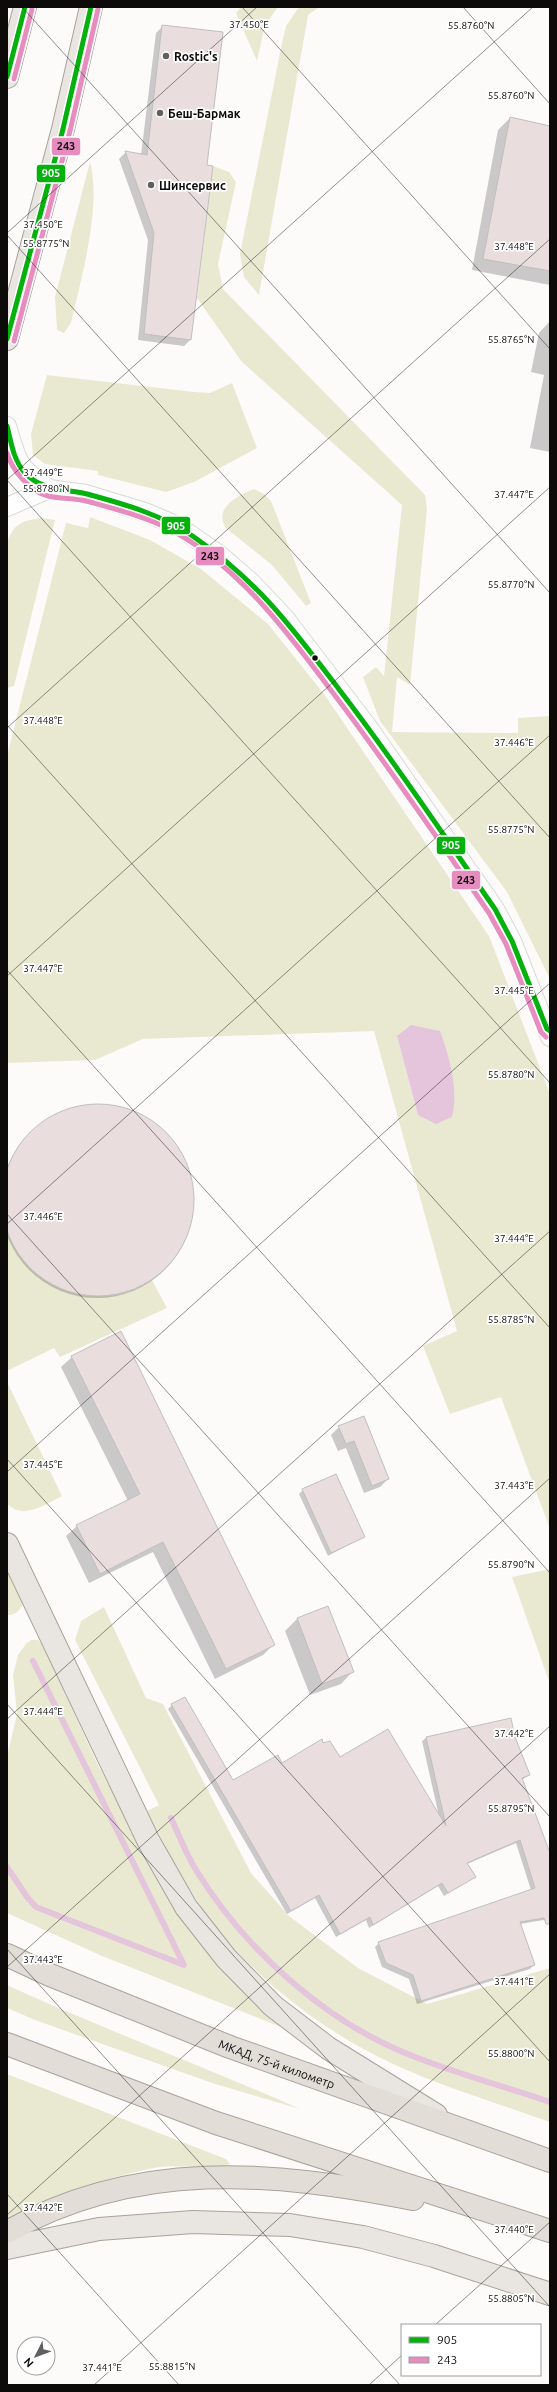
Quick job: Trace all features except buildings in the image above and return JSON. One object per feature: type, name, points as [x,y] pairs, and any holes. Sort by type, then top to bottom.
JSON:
[{"type":"highway","name":"МКАД, 75-й километр","points":[[7,1955],[230,2047],[465,2132],[550,2161]]},
{"type":"highway","points":[[7,2044],[216,2123],[550,2231]]},
{"type":"highway","points":[[7,2232],[46,2212],[104,2192],[138,2184],[204,2176],[294,2181],[386,2193],[515,2219]]},
{"type":"main road","points":[[7,77],[25,7]]},
{"type":"main road","points":[[7,339],[63,129],[92,7]]},
{"type":"main road","points":[[7,1544],[148,1840],[186,1907],[226,1958],[273,2006],[334,2052],[465,2132]]},
{"type":"main road","points":[[7,2248],[100,2229],[193,2222],[290,2225],[363,2237],[442,2259],[550,2294]]},
{"type":"street","points":[[7,426],[16,459],[25,472],[49,489],[86,494],[145,512],[178,526],[221,556],[252,583],[285,618],[368,727],[495,909],[512,941],[549,1032]]},
{"type":"street","points":[[7,507],[49,489]]},
{"type":"green space","points":[[241,7],[278,7],[265,25],[257,61],[236,13]]},
{"type":"green space","points":[[299,7],[319,7],[308,15],[259,295],[244,277],[240,254],[286,26]]},
{"type":"green space","points":[[90,162],[94,199],[89,242],[71,323],[64,333],[57,330],[55,297]]},
{"type":"green space","points":[[213,166],[229,172],[236,182],[218,264],[223,289],[425,495],[427,509],[410,685],[397,677],[392,732],[518,733],[518,718],[550,716],[550,979],[507,892],[380,721],[363,677],[376,667],[384,676],[402,505],[242,362],[197,298]]},
{"type":"green space","points":[[47,375],[210,393],[232,383],[257,448],[194,482],[166,492],[98,475],[98,471],[45,464],[33,455],[31,434]]},
{"type":"green space","points":[[254,489],[264,494],[271,501],[311,603],[306,606],[272,565],[226,528],[222,514],[225,509],[234,499]]},
{"type":"green space","points":[[90,517],[150,540],[201,569],[268,624],[324,694],[489,936],[550,1094],[550,1529],[501,1397],[450,1414],[423,1346],[457,1331],[374,1031],[143,1039],[95,1060],[7,1063],[7,756],[66,523],[88,528]],"holes":[[[397,1036],[452,1117],[418,1115]]]},
{"type":"green space","points":[[41,518],[55,520],[14,686],[7,688],[7,544],[9,537],[15,528],[23,522]]},
{"type":"green space","points":[[7,1232],[16,1248],[27,1262],[39,1274],[53,1284],[68,1291],[85,1295],[103,1296],[126,1293],[152,1280],[167,1308],[60,1357],[54,1348],[7,1371]]},
{"type":"green space","points":[[7,1382],[62,1496],[42,1506],[27,1511],[19,1511],[7,1503]]},
{"type":"green space","points":[[7,1568],[23,1604],[17,1612],[12,1615],[7,1615]]},
{"type":"green space","points":[[550,1569],[550,1684],[512,1577]]},
{"type":"green space","points":[[104,1607],[146,1698],[163,1704],[251,1873],[289,1916],[358,1968],[427,2004],[550,1968],[550,2122],[430,2080],[365,2050],[313,2017],[288,1998],[241,1956],[221,1933],[203,1910],[188,1886],[147,1811],[159,1805],[75,1640],[81,1621]]},
{"type":"green space","points":[[31,1640],[38,1640],[43,1645],[96,1761],[172,1905],[206,1951],[237,1986],[281,2027],[102,1956],[7,1913],[7,1757],[17,1714],[13,1675],[18,1655]]},
{"type":"green space","points":[[7,1985],[300,2109],[212,2083],[35,2020],[7,2008]]},
{"type":"green space","points":[[7,2074],[226,2159],[230,2164],[214,2167],[168,2166],[120,2176],[62,2195],[7,2221]]},
{"type":"shaded area","points":[[411,1025],[440,1031],[450,1062],[454,1085],[454,1107],[452,1117],[436,1124],[418,1115],[397,1036]]},
{"type":"waterway","points":[[7,1867],[27,1897],[36,1907],[184,1965],[33,1661]]},
{"type":"waterway","points":[[171,1818],[196,1870],[216,1900],[239,1929],[264,1956],[292,1982],[321,2005],[352,2026],[385,2044],[418,2058],[550,2102]]},
{"type":"transit line","name":"905","points":[[7,77],[25,7]]},
{"type":"transit line","name":"905","points":[[7,339],[63,129],[91,7]]},
{"type":"transit line","name":"243","points":[[14,79],[32,9]]},
{"type":"transit line","name":"243","points":[[14,341],[70,131],[98,9]]},
{"type":"transit line","name":"905","points":[[7,426],[13,450],[18,462],[25,473],[32,479],[46,486],[87,494],[129,506],[169,522],[182,529],[217,554],[257,589],[291,628],[361,718],[495,909],[512,941],[547,1029],[550,1031]]},
{"type":"transit line","name":"243","points":[[7,453],[9,460],[17,473],[28,485],[41,494],[58,498],[81,500],[108,507],[143,518],[165,527],[199,547],[241,582],[260,602],[279,623],[371,744],[489,913],[506,944],[541,1032],[546,1037]]},
{"type":"place","name":"Rostic's","points":[[166,56]]},
{"type":"place","name":"Беш-Бармак","points":[[160,113]]},
{"type":"place","name":"Шинсервис","points":[[151,185]]}]
